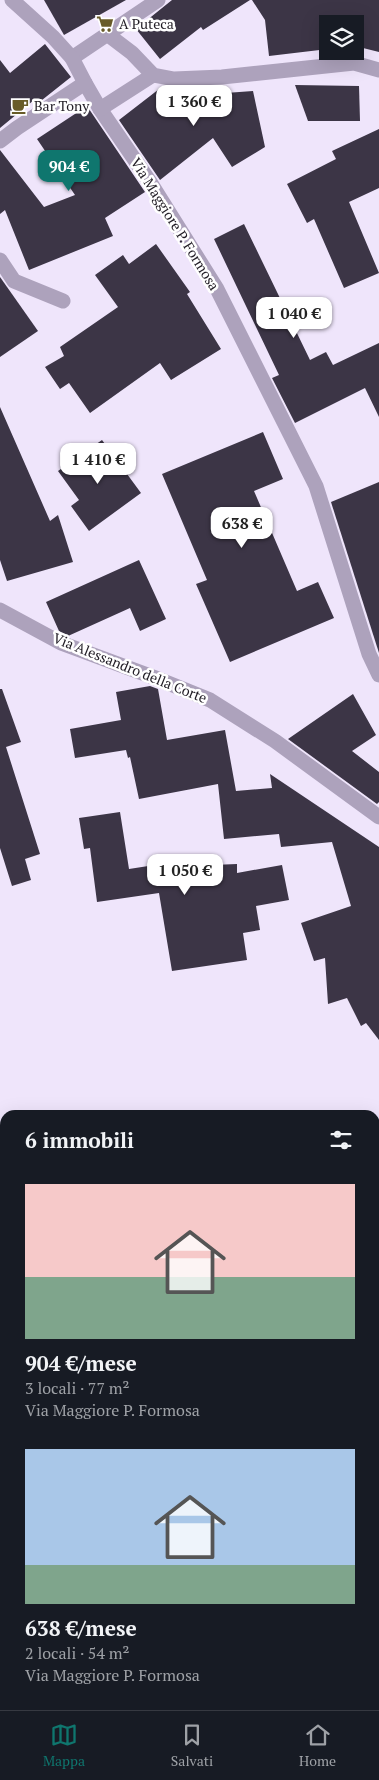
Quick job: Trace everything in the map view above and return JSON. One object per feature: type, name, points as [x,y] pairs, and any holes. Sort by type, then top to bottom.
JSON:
[{"type":"street","name":"Via Maggiore P. Formosa","points":[[12,0],[53,37],[72,58],[100,109],[150,182],[216,289],[316,486],[369,654],[379,675]]},
{"type":"street","points":[[72,58],[158,0]]},
{"type":"street","points":[[107,34],[132,52],[153,75],[174,79],[222,77],[354,63],[379,70]]},
{"type":"street","points":[[100,109],[153,75]]},
{"type":"street","points":[[0,141],[86,83]]},
{"type":"street","points":[[0,260],[14,281],[63,302]]},
{"type":"street","name":"Via Alessandro della Corte","points":[[0,610],[61,643],[210,700],[275,741],[379,817]]},
{"type":"building","points":[[44,0],[126,0],[64,35]]},
{"type":"building","points":[[172,0],[250,0],[203,30],[201,27],[160,59],[136,29]]},
{"type":"building","points":[[252,0],[379,0],[379,52],[364,48],[364,15],[319,15],[319,50],[269,56],[265,20]]},
{"type":"building","points":[[45,44],[71,77],[37,104],[34,100],[0,128],[0,60],[10,73]]},
{"type":"building","points":[[295,85],[359,86],[360,121],[308,121]]},
{"type":"building","points":[[163,86],[171,97],[253,91],[265,147],[232,167],[213,138],[160,180],[119,120]]},
{"type":"building","points":[[87,106],[145,192],[105,218],[113,236],[29,270],[5,210],[0,214],[0,150],[44,207],[75,195],[37,139]]},
{"type":"building","points":[[379,129],[379,188],[349,202],[379,273],[344,288],[314,219],[307,223],[287,184],[336,159],[332,151]]},
{"type":"building","points":[[244,224],[310,360],[326,352],[333,365],[379,343],[379,417],[365,388],[295,423],[272,378],[279,375],[214,239]]},
{"type":"building","points":[[156,244],[190,292],[187,294],[221,349],[171,380],[160,363],[90,413],[69,383],[60,389],[45,367],[64,356],[60,347],[118,307],[95,275],[123,255],[129,264]]},
{"type":"building","points":[[0,277],[38,331],[0,357]]},
{"type":"building","points":[[0,407],[50,521],[58,515],[73,562],[7,581],[0,560]]},
{"type":"building","points":[[263,432],[283,479],[254,491],[297,591],[318,582],[334,618],[230,662],[196,584],[207,580],[162,474]]},
{"type":"building","points":[[102,440],[141,493],[89,531],[71,506],[79,500],[58,471]]},
{"type":"building","points":[[379,482],[379,653],[331,502]]},
{"type":"building","points":[[139,560],[166,619],[140,631],[130,608],[68,636],[59,631],[46,602]]},
{"type":"building","points":[[150,686],[158,689],[167,740],[225,730],[236,791],[272,788],[270,774],[379,847],[379,1040],[366,1023],[361,1026],[347,998],[328,1004],[325,958],[314,961],[301,923],[351,906],[332,842],[281,847],[279,834],[224,839],[218,784],[139,799],[130,757],[128,758],[126,750],[75,758],[70,729],[121,720],[116,692]]},
{"type":"building","points":[[0,689],[2,689],[21,742],[6,747],[40,854],[25,859],[31,880],[12,886],[0,848]]},
{"type":"building","points":[[353,694],[376,735],[352,751],[379,772],[379,802],[377,804],[288,739]]},
{"type":"building","points":[[120,812],[129,869],[187,860],[188,866],[237,864],[237,873],[282,865],[289,900],[256,906],[260,930],[243,933],[247,960],[172,971],[159,893],[97,902],[90,848],[84,849],[79,818]]},
{"type":"place","name":"A Puteca","points":[[105,24]]},
{"type":"place","name":"Bar Tony","points":[[20,106]]}]
